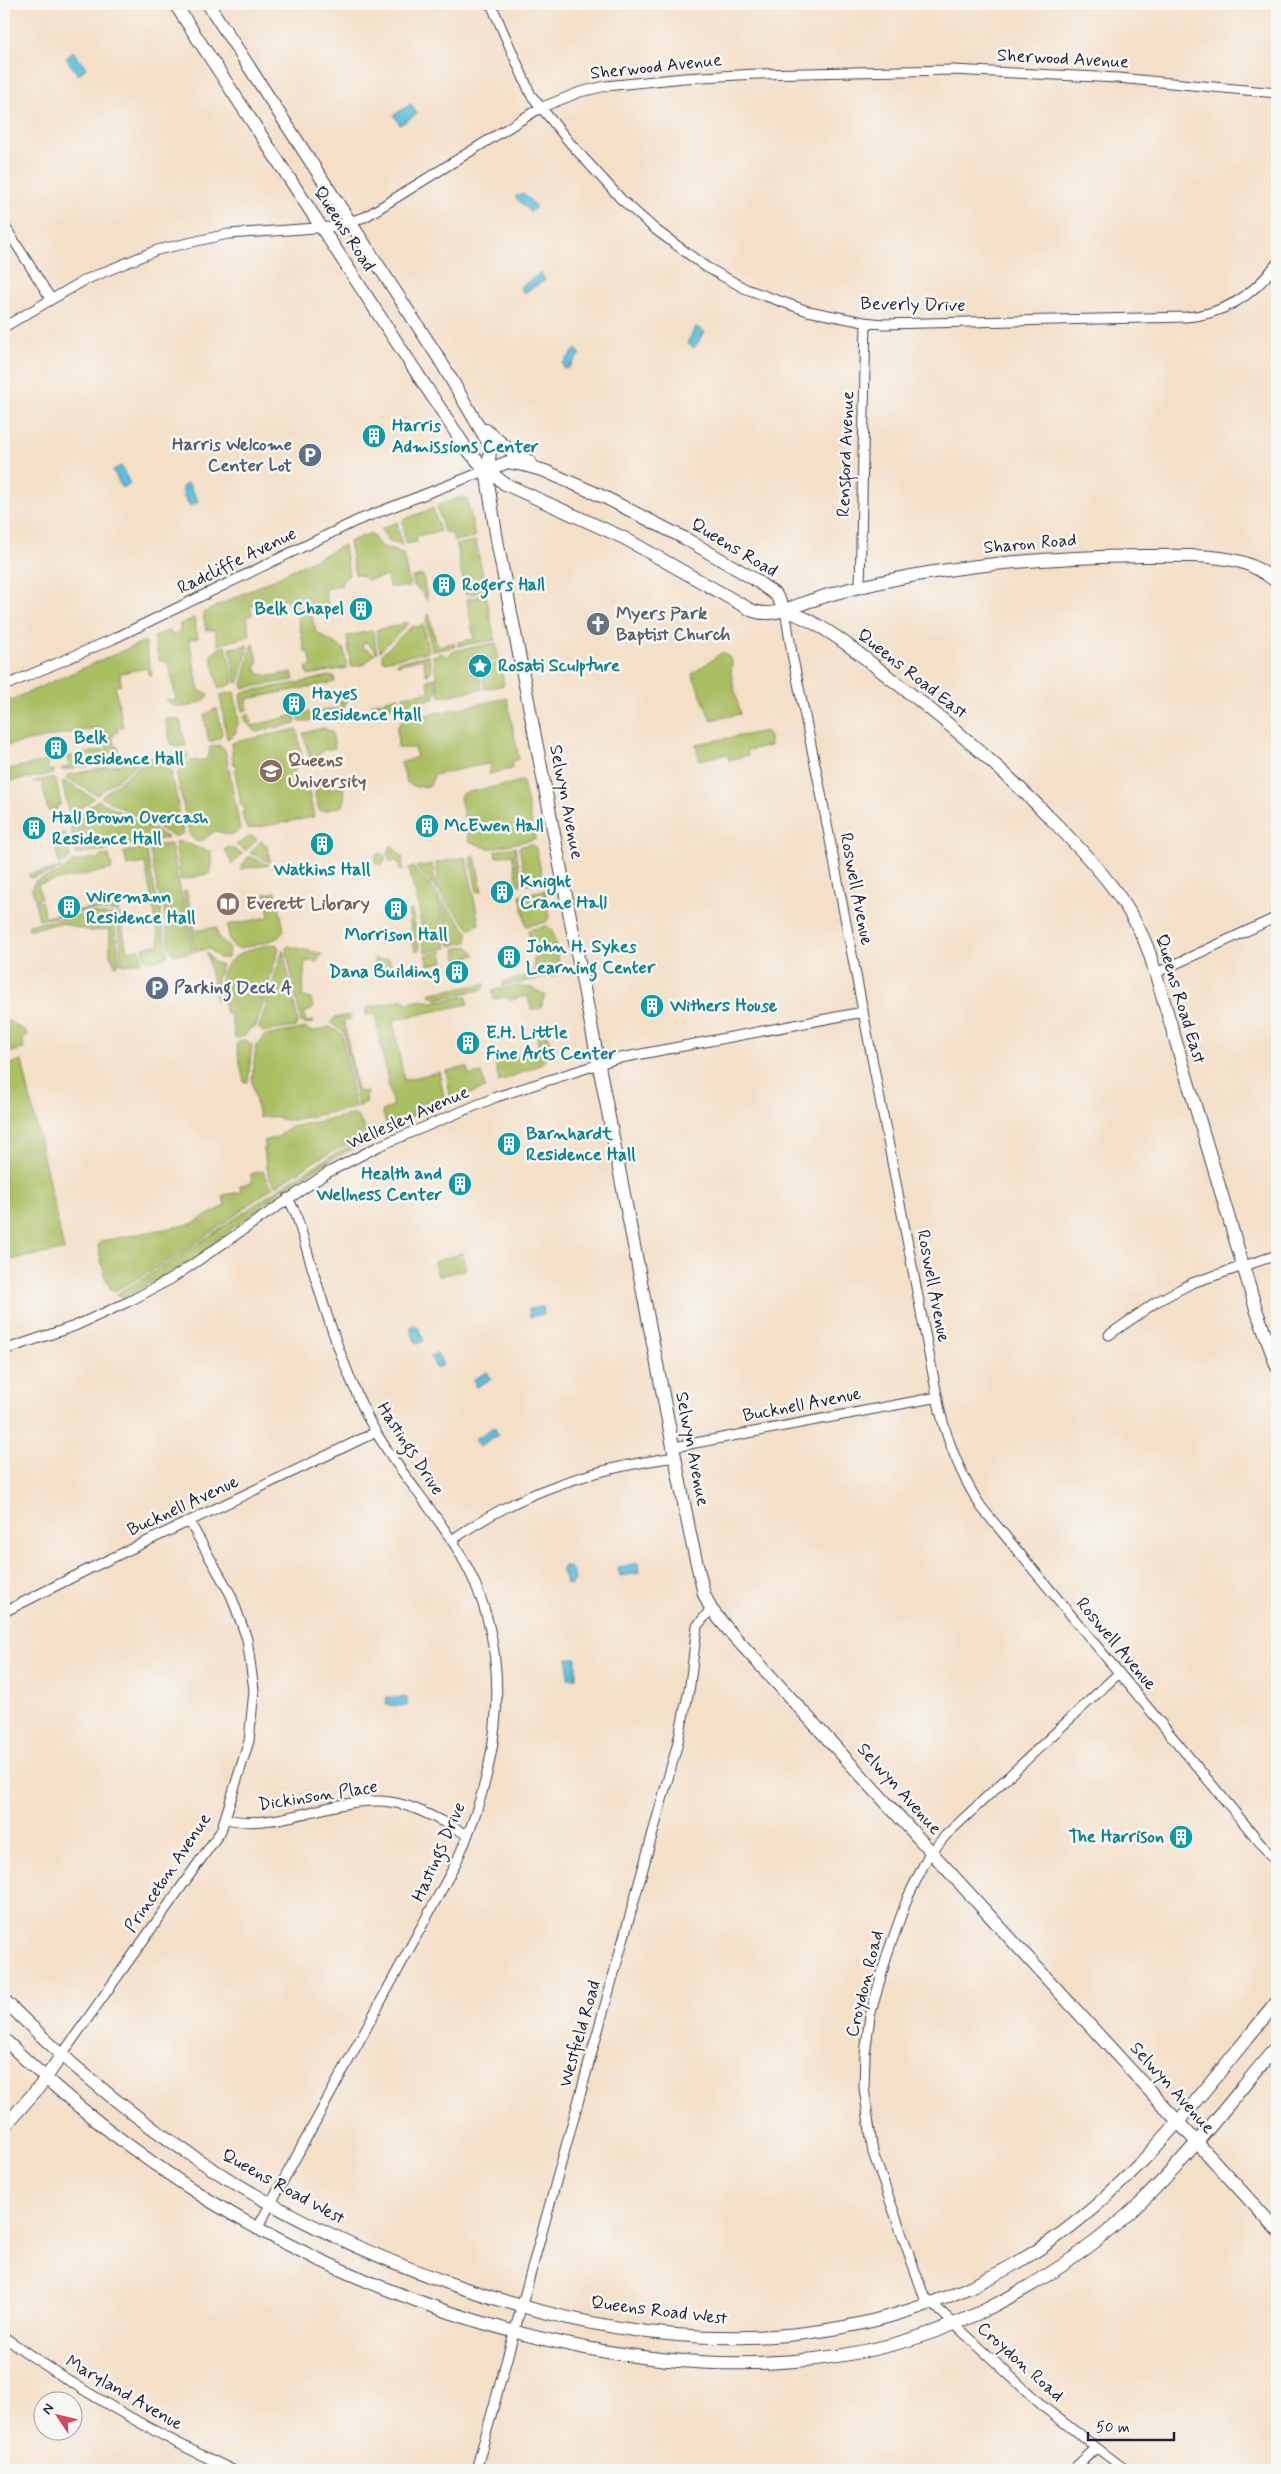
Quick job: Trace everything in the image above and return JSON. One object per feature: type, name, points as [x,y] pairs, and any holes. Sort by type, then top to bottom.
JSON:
[{"type":"street","name":"Queens Road","points":[[208,4],[351,222],[475,418],[490,450],[487,470]]},
{"type":"street","name":"Beverly Drive","points":[[491,4],[527,88],[540,108],[634,212],[667,240],[706,267],[742,286],[780,302],[826,315],[866,322],[903,324],[1200,316],[1224,308],[1247,295],[1267,277],[1277,262]]},
{"type":"street","name":"Queens Road","points":[[178,5],[466,448],[487,470],[505,484],[558,506],[641,547],[751,610],[765,614],[785,610],[773,592],[729,564],[621,506],[545,471],[508,462],[487,470]]},
{"type":"street","name":"Sherwood Avenue","points":[[4,326],[109,268],[165,248],[234,234],[322,228],[351,222],[382,208],[540,108],[580,92],[632,83],[718,76],[952,70],[1118,78],[1277,93]]},
{"type":"street","points":[[4,225],[51,299]]},
{"type":"street","name":"Rensford Avenue","points":[[860,587],[866,322]]},
{"type":"street","points":[[475,418],[511,451],[545,471]]},
{"type":"street","name":"Radcliffe Avenue","points":[[4,686],[113,639],[334,531],[487,470]]},
{"type":"street","name":"Selwyn Avenue","points":[[487,470],[499,549],[675,1452],[702,1587],[711,1608],[1277,2230]]},
{"type":"street","name":"Sharon Road","points":[[785,610],[860,587],[952,569],[1011,562],[1094,556],[1221,559],[1249,565],[1275,575]]},
{"type":"street","name":"Queens Road East","points":[[785,610],[818,624],[958,732],[1026,794],[1078,847],[1114,890],[1144,936],[1243,1266],[1277,1367]]},
{"type":"street","name":"Roswell Avenue","points":[[785,610],[792,654],[949,1445],[976,1499],[1277,1863]]},
{"type":"street","points":[[1156,973],[1277,917]]},
{"type":"street","name":"Wellesley Avenue","points":[[4,1350],[83,1323],[147,1293],[194,1264],[327,1173],[379,1146],[496,1097],[599,1064],[863,1012]]},
{"type":"street","name":"Hastings Drive","points":[[258,2227],[442,1890],[468,1835],[482,1797],[491,1761],[497,1718],[498,1682],[492,1640],[482,1602],[467,1567],[452,1540],[405,1478],[376,1432],[362,1405],[333,1335],[296,1214],[288,1198]]},
{"type":"street","points":[[1109,1335],[1168,1295],[1192,1283],[1277,1255]]},
{"type":"street","name":"Bucknell Avenue","points":[[452,1540],[516,1501],[563,1481],[675,1452],[938,1397]]},
{"type":"street","name":"Bucknell Avenue","points":[[4,1612],[376,1432]]},
{"type":"street","name":"Princeton Avenue","points":[[4,2127],[45,2079],[218,1837],[226,1819],[251,1731],[254,1702],[253,1670],[247,1639],[234,1601],[189,1521]]},
{"type":"street","name":"Westfield Road","points":[[476,2470],[679,1740],[690,1685],[697,1626],[711,1608]]},
{"type":"street","name":"Croydon Road","points":[[1119,1674],[931,1851],[918,1873],[901,1913],[879,1979],[867,2031],[864,2076],[868,2123],[875,2159],[921,2289],[931,2303],[1046,2408],[1126,2470]]},
{"type":"street","name":"Dickinson Place","points":[[226,1819],[247,1823],[261,1822],[339,1806],[379,1801],[419,1810],[468,1835]]},
{"type":"street","name":"Queens Road West","points":[[4,2000],[61,2056],[118,2103],[172,2143],[270,2204],[388,2259],[459,2286],[521,2305],[631,2328],[696,2336],[734,2338],[812,2332],[849,2326],[931,2303],[984,2280],[1051,2241],[1116,2189],[1178,2122],[1277,2002]]},
{"type":"street","points":[[4,2039],[45,2079],[97,2121],[165,2171],[210,2200],[315,2257],[388,2289],[514,2330],[626,2355],[706,2364],[738,2365],[778,2364],[849,2354],[904,2341],[954,2324],[1021,2291],[1084,2251],[1138,2206],[1197,2142],[1277,2046]]},
{"type":"street","name":"Maryland Avenue","points":[[4,2337],[110,2406],[181,2446],[233,2470]]},
{"type":"street","points":[[1072,2470],[1096,2448]]},
{"type":"green space","points":[[461,497],[467,499],[475,537],[455,541],[451,533],[444,532],[437,506]]},
{"type":"green space","points":[[433,508],[440,531],[416,536],[417,542],[405,544],[403,520]]},
{"type":"green space","points":[[397,522],[402,545],[389,542],[381,529]]},
{"type":"green space","points":[[371,533],[380,546],[403,554],[410,587],[389,587],[387,576],[367,580],[361,575],[355,574],[349,542]]},
{"type":"green space","points":[[476,541],[486,591],[466,595],[456,545]]},
{"type":"green space","points":[[344,545],[349,575],[343,579],[341,585],[325,589],[329,609],[315,613],[312,618],[316,632],[344,649],[347,668],[308,675],[306,668],[312,666],[309,652],[305,652],[296,609],[289,608],[287,599],[250,606],[252,615],[247,616],[250,636],[218,645],[215,630],[206,630],[203,613]]},
{"type":"green space","points":[[423,575],[427,600],[421,591],[414,586],[412,577]]},
{"type":"green space","points":[[486,595],[495,640],[458,646],[458,642],[474,639],[467,599]]},
{"type":"green space","points":[[429,614],[437,646],[454,643],[455,647],[432,651],[426,621]]},
{"type":"green space","points":[[194,618],[198,638],[189,639],[199,690],[209,695],[206,699],[195,705],[175,706],[167,699],[176,701],[169,664],[159,660],[154,637],[169,630],[172,635],[177,634],[180,630],[180,624]]},
{"type":"green space","points":[[409,623],[380,651],[376,630]]},
{"type":"green space","points":[[423,625],[428,652],[383,661],[382,654],[412,626]]},
{"type":"green space","points":[[373,631],[377,653],[364,642],[362,647],[375,654],[365,664],[351,667],[347,636]]},
{"type":"green space","points":[[145,641],[152,676],[149,675],[147,668],[120,673],[121,685],[115,686],[123,727],[117,728],[118,732],[112,736],[114,744],[118,748],[120,759],[83,767],[79,765],[75,769],[61,770],[70,766],[68,757],[107,749],[105,735],[101,735],[100,727],[4,746],[4,703]]},
{"type":"green space","points":[[496,643],[499,660],[488,662],[478,656],[470,662],[471,672],[480,677],[482,689],[440,697],[433,656],[441,653],[447,657],[454,651]]},
{"type":"green space","points":[[252,644],[254,644],[258,661],[255,669],[259,673],[272,676],[292,672],[294,680],[243,688],[242,685]]},
{"type":"green space","points":[[247,645],[248,648],[239,683],[236,682],[230,648]]},
{"type":"green space","points":[[226,646],[234,683],[219,689],[211,655],[219,648]]},
{"type":"green space","points":[[723,652],[732,660],[731,673],[740,714],[711,720],[692,674]]},
{"type":"green space","points":[[428,655],[432,670],[426,675],[423,659],[397,665],[397,662]]},
{"type":"green space","points":[[500,663],[504,685],[485,689],[483,676],[488,671],[489,666]]},
{"type":"green space","points":[[329,676],[334,677],[335,682],[247,699],[248,709],[243,711],[240,697],[243,692]]},
{"type":"green space","points":[[435,678],[437,690],[434,698],[405,704],[403,696],[430,692],[427,680]]},
{"type":"green space","points":[[234,692],[239,719],[235,734],[227,739],[220,695]]},
{"type":"green space","points":[[344,696],[347,697],[347,701],[341,715],[300,722],[298,714],[341,708],[339,697],[342,702],[345,700]]},
{"type":"green space","points":[[399,697],[401,705],[377,709],[371,704]]},
{"type":"green space","points":[[507,698],[519,759],[512,761],[512,769],[489,774],[491,763],[434,775],[430,786],[416,787],[407,783],[401,763],[417,757],[414,748],[398,748],[397,728],[403,720]]},
{"type":"green space","points":[[217,708],[222,734],[219,739],[209,742],[204,715]]},
{"type":"green space","points":[[249,714],[252,726],[295,715],[296,723],[276,728],[272,726],[268,730],[256,732],[246,722],[244,715]]},
{"type":"green space","points":[[165,718],[180,720],[186,746],[176,747],[171,744]]},
{"type":"green space","points":[[323,728],[332,732],[335,748],[323,750],[318,756],[310,758],[303,733]]},
{"type":"green space","points":[[297,729],[302,759],[298,763],[294,776],[299,784],[308,788],[314,817],[248,829],[242,813],[245,808],[241,805],[235,771],[237,767],[233,763],[231,744]]},
{"type":"green space","points":[[767,731],[771,746],[747,750],[748,755],[729,760],[727,754],[699,760],[696,744]]},
{"type":"green space","points":[[218,745],[224,748],[226,753],[240,829],[231,835],[215,831],[202,840],[196,841],[189,833],[177,775],[189,761],[204,760],[209,755],[210,747]]},
{"type":"green space","points":[[186,751],[189,756],[178,768],[175,767],[176,755]]},
{"type":"green space","points":[[168,757],[172,776],[170,780],[174,784],[180,817],[178,822],[183,833],[175,837],[101,797],[147,759]]},
{"type":"green space","points":[[47,761],[49,771],[55,770],[53,774],[4,782],[4,770]]},
{"type":"green space","points":[[138,762],[136,765],[97,795],[65,778],[68,775]]},
{"type":"green space","points":[[50,778],[56,780],[61,804],[57,806],[57,810],[48,811],[42,782],[33,782]]},
{"type":"green space","points":[[523,781],[535,839],[493,848],[487,848],[469,841],[460,797],[463,793]]},
{"type":"green space","points":[[62,782],[94,798],[70,817]]},
{"type":"green space","points":[[324,785],[330,789],[343,786],[345,801],[342,806],[324,811],[319,810],[315,795],[317,787]]},
{"type":"green space","points":[[98,800],[167,838],[116,848],[72,820]]},
{"type":"green space","points":[[70,823],[72,823],[112,849],[76,854]]},
{"type":"green space","points":[[65,833],[67,835],[70,858],[66,862],[59,864],[53,836]]},
{"type":"green space","points":[[251,836],[256,838],[256,841],[246,851],[236,845]]},
{"type":"green space","points":[[261,841],[267,845],[270,862],[250,853]]},
{"type":"green space","points":[[175,842],[211,851],[211,873],[181,880]]},
{"type":"green space","points":[[171,844],[193,952],[174,955],[169,947],[164,907],[158,892],[150,851],[153,846]]},
{"type":"green space","points":[[531,844],[536,848],[543,880],[526,884],[519,847]]},
{"type":"green space","points":[[391,845],[402,856],[403,869],[400,870],[398,861],[390,862],[388,854]]},
{"type":"green space","points":[[229,847],[243,854],[232,865],[225,849]]},
{"type":"green space","points":[[515,847],[522,884],[518,885],[512,854],[496,857],[495,851]]},
{"type":"green space","points":[[146,848],[155,893],[161,907],[161,920],[168,953],[165,958],[149,961],[145,958],[143,948],[160,944],[145,863],[127,866],[124,852]]},
{"type":"green space","points":[[380,853],[386,859],[380,865],[374,859]]},
{"type":"green space","points":[[109,855],[112,869],[38,884],[41,898],[35,900],[32,888],[35,881],[60,873],[72,862],[93,858],[98,860],[101,856]]},
{"type":"green space","points":[[475,856],[482,891],[477,892],[470,857]]},
{"type":"green space","points":[[248,857],[250,857],[269,865],[240,869]]},
{"type":"green space","points":[[466,857],[479,924],[470,929],[441,896],[436,863]]},
{"type":"green space","points":[[432,864],[438,892],[416,867]]},
{"type":"green space","points":[[413,867],[439,897],[447,948],[425,952],[416,891],[414,891],[409,868]]},
{"type":"green space","points":[[62,868],[52,873],[30,878],[29,874]]},
{"type":"green space","points":[[545,890],[550,916],[546,922],[526,926],[520,895]]},
{"type":"green space","points":[[187,891],[195,931],[216,927],[218,937],[229,947],[228,958],[219,958],[209,949],[195,951],[183,892]]},
{"type":"green space","points":[[276,892],[284,930],[281,935],[271,941],[240,949],[234,947],[230,941],[227,925],[269,917],[265,894]]},
{"type":"green space","points":[[41,901],[45,917],[117,903],[119,912],[90,910],[39,920],[35,902]]},
{"type":"green space","points":[[442,901],[468,932],[467,942],[450,946]]},
{"type":"green space","points":[[412,910],[420,950],[415,951],[408,911]]},
{"type":"green space","points":[[91,913],[112,915],[118,947],[118,965],[116,967],[110,954],[110,929],[91,931],[61,923],[28,930],[29,925]]},
{"type":"green space","points":[[120,914],[127,951],[140,949],[142,959],[140,962],[124,965],[120,962],[121,944],[115,915]]},
{"type":"green space","points":[[547,926],[552,930],[556,947],[532,952],[528,930]]},
{"type":"green space","points":[[276,944],[279,948],[256,1027],[250,1028],[245,1036],[235,1038],[230,1013],[226,1013],[221,992],[221,979],[224,970],[228,963],[242,953]]},
{"type":"green space","points":[[289,946],[322,954],[317,962],[305,961],[302,997],[311,998],[313,1009],[304,1013],[306,1022],[313,1021],[314,1023],[305,1024],[301,1022],[286,948]]},
{"type":"green space","points":[[468,946],[476,955],[457,959],[455,949]]},
{"type":"green space","points":[[283,950],[298,1022],[295,1027],[263,1032],[259,1028]]},
{"type":"green space","points":[[442,951],[444,962],[428,965],[426,955]]},
{"type":"green space","points":[[207,953],[213,962],[222,965],[217,978],[219,1000],[216,1001]]},
{"type":"green space","points":[[557,953],[560,968],[556,975],[503,986],[503,982],[531,975],[534,971],[534,958]]},
{"type":"green space","points":[[374,958],[380,960],[389,958],[393,968],[376,971]]},
{"type":"green space","points":[[485,984],[484,989],[436,999],[430,995],[431,993]]},
{"type":"green space","points":[[518,986],[532,988],[545,995],[541,1008],[531,1009],[528,996],[509,1000],[508,997],[494,999],[492,990]]},
{"type":"green space","points":[[467,996],[468,1004],[393,1020],[404,1080],[439,1072],[445,1103],[387,1126],[382,1111],[393,1107],[375,1014],[366,1015],[366,1008],[404,999],[406,1003],[423,1000],[431,1002]]},
{"type":"green space","points":[[350,1015],[351,1019],[344,1021],[357,1091],[367,1092],[366,1102],[358,1107],[344,1033],[331,1023],[334,1018]]},
{"type":"green space","points":[[8,1021],[26,1031],[27,1035],[23,1041],[24,1049],[4,1054],[4,1022]]},
{"type":"green space","points":[[330,1027],[342,1034],[355,1108],[292,1120],[274,1117],[259,1118],[252,1081],[256,1045],[262,1041],[264,1036],[306,1028],[311,1032]]},
{"type":"green space","points":[[546,1035],[556,1047],[540,1065],[499,1082],[495,1061],[521,1056],[520,1053],[539,1049],[537,1037]]},
{"type":"green space","points":[[246,1040],[252,1045],[248,1082],[244,1082],[236,1045],[239,1041]]},
{"type":"green space","points":[[22,1061],[64,1250],[4,1261],[4,1065]]},
{"type":"green space","points":[[467,1067],[469,1075],[482,1073],[485,1088],[451,1101],[446,1071]]},
{"type":"green space","points":[[356,1114],[368,1134],[318,1159],[276,1186],[269,1178],[263,1149],[266,1148],[264,1141],[278,1137],[290,1127]]},
{"type":"green space","points":[[372,1135],[373,1139],[334,1158],[286,1187],[192,1260],[124,1298],[116,1294],[181,1255],[306,1171]]},
{"type":"green space","points":[[263,1171],[267,1181],[273,1187],[175,1257],[112,1292],[105,1277],[98,1246],[101,1241],[191,1224],[225,1206],[223,1195],[241,1192],[240,1185],[252,1183],[251,1174]]},
{"type":"green space","points":[[462,1253],[466,1269],[438,1277],[434,1262]]},
{"type":"water","points":[[73,51],[86,68],[78,75],[66,58]]},
{"type":"water","points":[[411,104],[417,114],[400,125],[394,115]]},
{"type":"water","points":[[523,193],[536,207],[530,212],[515,197]]},
{"type":"water","points":[[541,273],[545,280],[524,293],[520,287]]},
{"type":"water","points":[[696,327],[705,332],[694,348],[687,343]]},
{"type":"water","points":[[576,349],[580,354],[569,368],[564,369],[563,363]]},
{"type":"water","points":[[121,466],[130,484],[122,488],[113,470]]},
{"type":"water","points":[[188,483],[199,502],[190,506],[184,497],[182,487]]},
{"type":"water","points":[[543,1307],[544,1314],[530,1317],[529,1309]]},
{"type":"water","points":[[415,1325],[418,1327],[424,1341],[416,1344],[410,1327]]},
{"type":"water","points":[[437,1353],[443,1365],[436,1368],[430,1356]]},
{"type":"water","points":[[487,1372],[491,1379],[477,1387],[473,1380]]},
{"type":"water","points":[[494,1427],[498,1435],[479,1446],[475,1439]]},
{"type":"water","points":[[638,1563],[639,1573],[620,1576],[618,1567]]},
{"type":"water","points":[[564,1566],[569,1567],[574,1573],[575,1580],[571,1585],[567,1584],[561,1569]]},
{"type":"water","points":[[568,1658],[576,1658],[576,1678],[568,1678]]},
{"type":"water","points":[[387,1697],[407,1698],[407,1706],[386,1705]]},
{"type":"place","name":"Harris Admissions Center","points":[[374,436]]},
{"type":"place","name":"Harris Welcome Center Lot","points":[[310,455]]},
{"type":"place","name":"Rogers Hall","points":[[444,585]]},
{"type":"place","name":"Belk Chapel","points":[[361,609]]},
{"type":"place","name":"Myers Park Baptist Church","points":[[598,624]]},
{"type":"place","name":"Rosati Sculpture","points":[[480,666]]},
{"type":"place","name":"Hayes Residence Hall","points":[[294,704]]},
{"type":"place","name":"Belk Residence Hall","points":[[56,748]]},
{"type":"place","name":"Queens University","points":[[271,771]]},
{"type":"place","name":"McEwen Hall","points":[[427,826]]},
{"type":"place","name":"Hall Brown Overcash Residence Hall","points":[[34,828]]},
{"type":"place","name":"Watkins Hall","points":[[322,844]]},
{"type":"place","name":"Knight Crane Hall","points":[[502,892]]},
{"type":"place","name":"Everett Library","points":[[228,904]]},
{"type":"place","name":"Wiremann Residence Hall","points":[[69,907]]},
{"type":"place","name":"Morrison Hall","points":[[396,909]]},
{"type":"place","name":"John H. Sykes Learning Center","points":[[509,957]]},
{"type":"place","name":"Dana Building","points":[[457,972]]},
{"type":"place","name":"Parking Deck A","points":[[157,988]]},
{"type":"place","name":"Withers House","points":[[652,1006]]},
{"type":"place","name":"E.H. Little Fine Arts Center","points":[[468,1043]]},
{"type":"place","name":"Barnhardt Residence Hall","points":[[509,1144]]},
{"type":"place","name":"Health and Wellness Center","points":[[460,1184]]},
{"type":"place","name":"The Harrison","points":[[1181,1837]]}]
